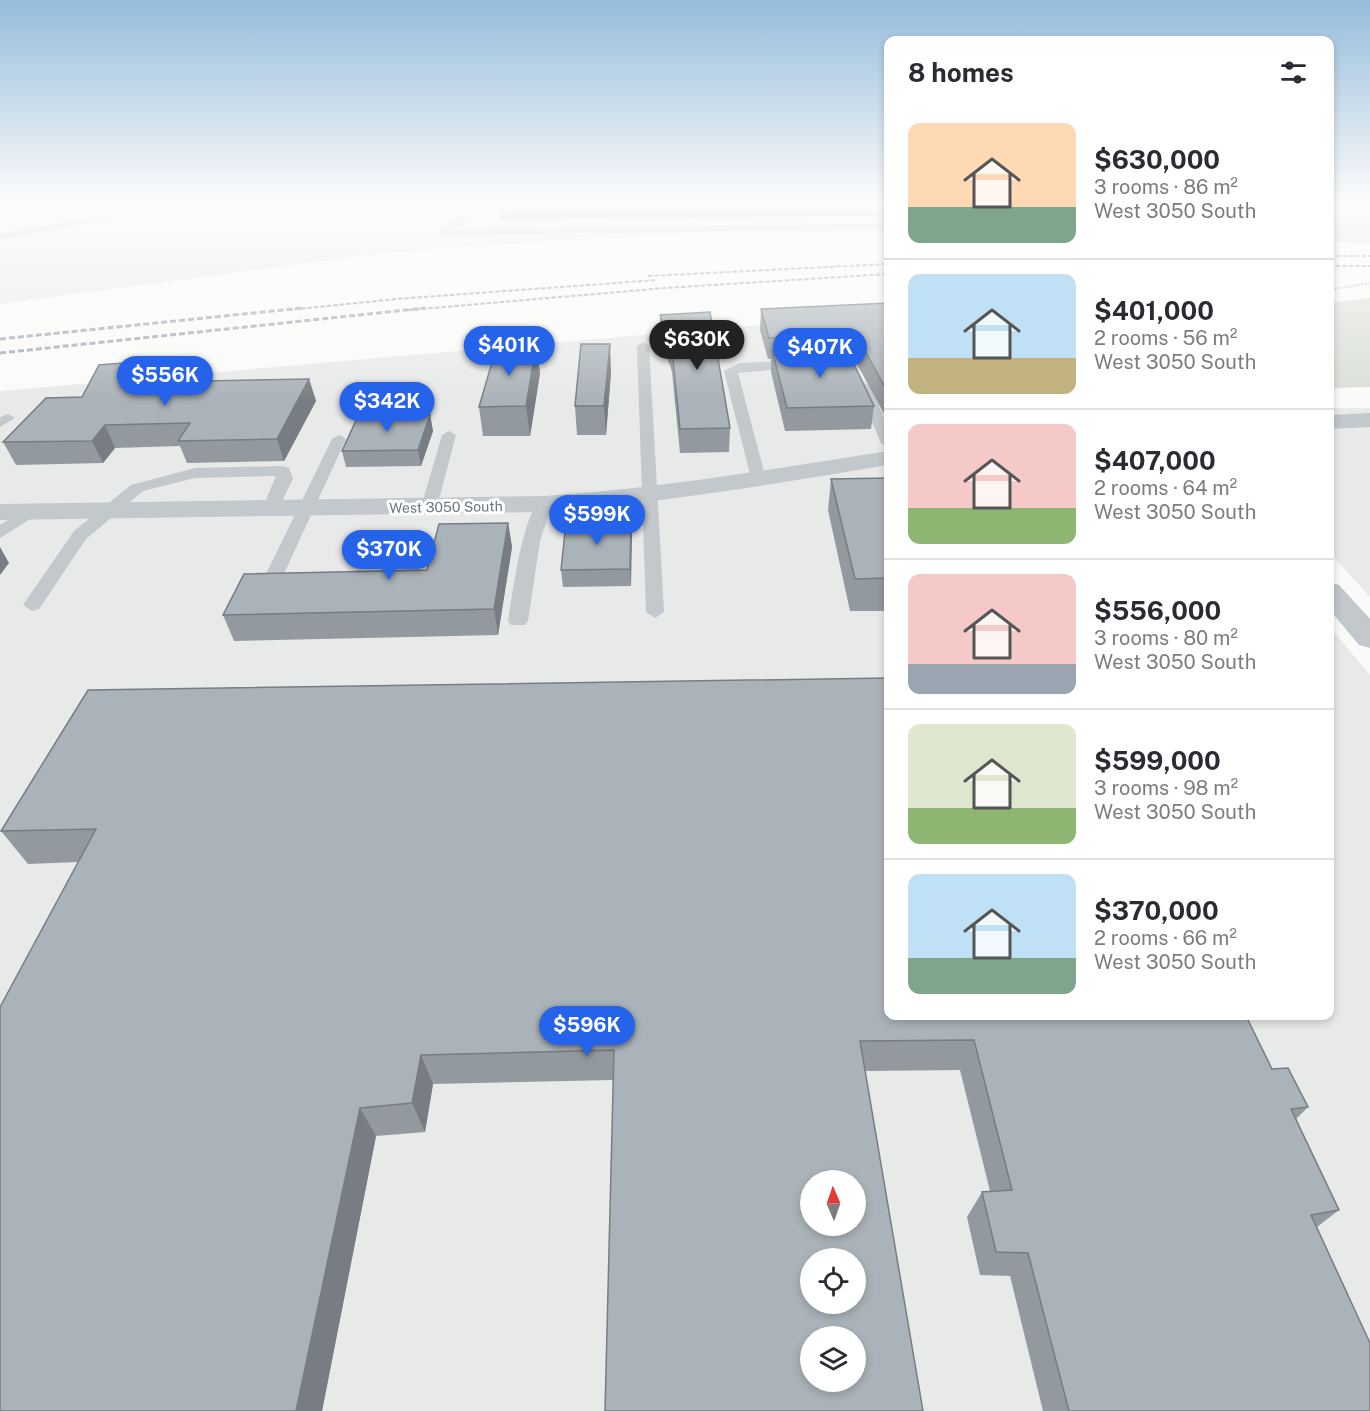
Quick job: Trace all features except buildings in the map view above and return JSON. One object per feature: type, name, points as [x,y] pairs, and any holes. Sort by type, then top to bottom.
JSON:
[{"type":"street","points":[[1334,422],[1370,420]]},
{"type":"street","name":"West 3050 South","points":[[0,512],[544,504],[650,494],[884,459]]},
{"type":"street","points":[[1334,597],[1370,638]]},
{"type":"lane","points":[[643,346],[655,612]]},
{"type":"lane","points":[[758,479],[731,371],[740,367],[818,363]]},
{"type":"lane","points":[[856,372],[884,434]]},
{"type":"lane","points":[[429,507],[449,435]]},
{"type":"lane","points":[[274,576],[339,439]]},
{"type":"lane","points":[[32,605],[80,535],[137,488],[195,473],[283,471],[285,479],[270,509]]},
{"type":"lane","points":[[518,621],[531,541],[544,504]]},
{"type":"lane","points":[[0,533],[29,512]]},
{"type":"path","points":[[1334,289],[1370,283]]},
{"type":"shaded area","points":[[0,269],[265,269],[0,304]]},
{"type":"shaded area","points":[[1370,298],[1370,387],[1334,388],[1334,302]]},
{"type":"shaded area","points":[[884,320],[884,1020],[1334,1020],[1334,632],[1370,675],[1370,1411],[0,1411],[0,391],[745,326]]},
{"type":"shaded area","points":[[1334,408],[1370,408],[1370,597],[1334,557]]},
{"type":"railway","points":[[648,276],[791,269]]},
{"type":"railway","points":[[409,310],[665,288],[884,274]]},
{"type":"railway","points":[[288,310],[396,299],[657,280]]},
{"type":"railway","points":[[0,339],[302,308]]},
{"type":"railway","points":[[0,353],[425,308]]}]
